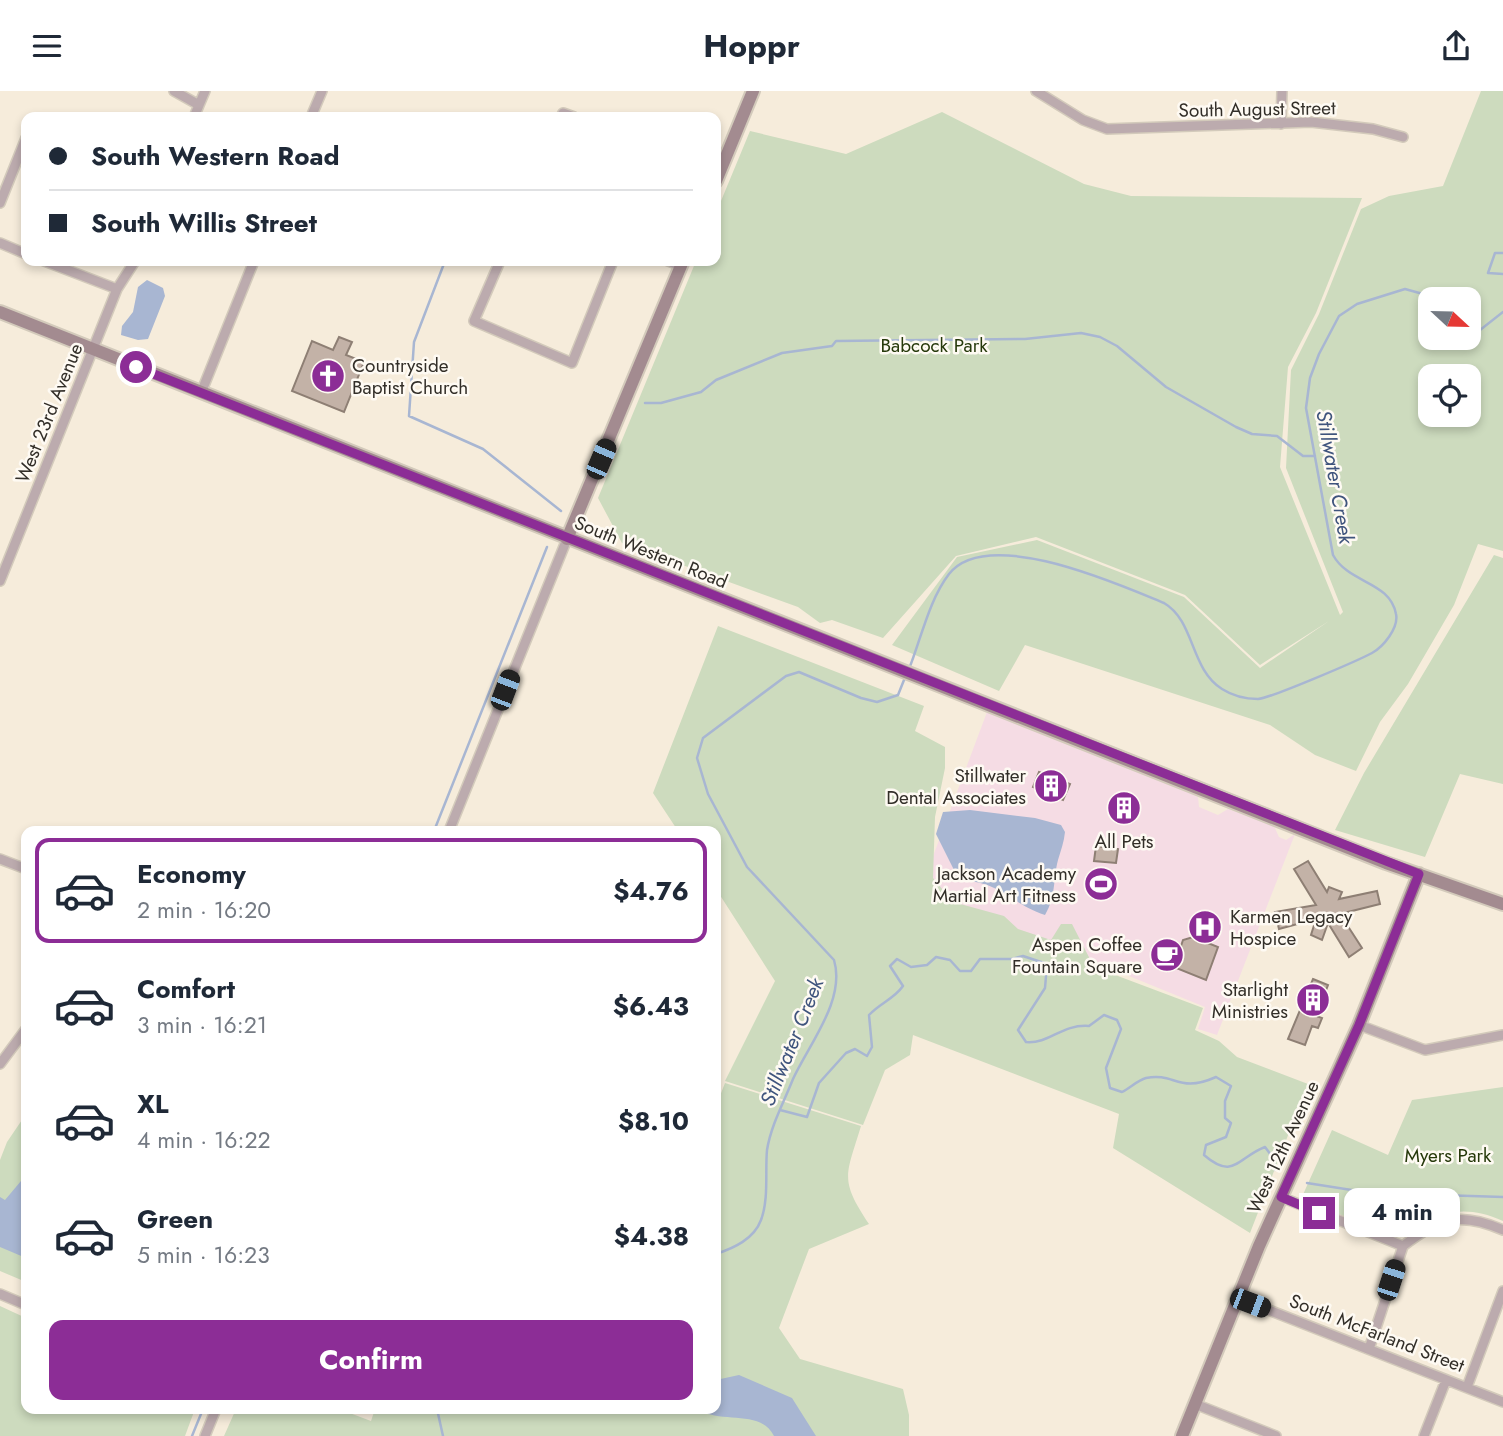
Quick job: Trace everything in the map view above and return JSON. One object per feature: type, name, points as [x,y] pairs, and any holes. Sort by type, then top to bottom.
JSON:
[{"type":"main road","points":[[721,169],[753,91]]},
{"type":"main road","points":[[567,539],[681,266]]},
{"type":"main road","name":"South Western Road","points":[[0,313],[1419,874]]},
{"type":"main road","points":[[1419,874],[1503,904]]},
{"type":"main road","name":"West 12th Avenue","points":[[1182,1436],[1281,1197],[1359,1025],[1419,874]]},
{"type":"street","points":[[174,91],[199,105]]},
{"type":"street","points":[[196,112],[205,91]]},
{"type":"street","points":[[313,112],[322,91]]},
{"type":"street","name":"South August Street","points":[[1036,91],[1083,120],[1107,129],[1311,122],[1373,129],[1404,137]]},
{"type":"street","points":[[1281,124],[1282,91]]},
{"type":"street","points":[[0,203],[21,150]]},
{"type":"street","points":[[0,243],[21,252]]},
{"type":"street","points":[[57,266],[117,289]]},
{"type":"street","name":"West 23rd Avenue","points":[[0,581],[117,289],[132,266]]},
{"type":"street","points":[[201,393],[252,266]]},
{"type":"street","points":[[498,266],[474,321],[572,363],[611,266]]},
{"type":"street","points":[[451,826],[567,539]]},
{"type":"street","points":[[0,859],[21,867]]},
{"type":"street","points":[[1359,1025],[1424,1050],[1503,1035]]},
{"type":"street","points":[[1,1060],[21,1035]]},
{"type":"street","points":[[1281,1197],[1403,1246]]},
{"type":"street","points":[[1369,1349],[1403,1246],[1436,1223],[1455,1218],[1481,1220],[1503,1230]]},
{"type":"street","points":[[1467,1387],[1503,1291]]},
{"type":"street","points":[[0,1294],[21,1303]]},
{"type":"street","name":"South McFarland Street","points":[[1238,1298],[1503,1402]]},
{"type":"street","points":[[1424,1436],[1446,1380]]},
{"type":"street","points":[[1195,1404],[1276,1436]]},
{"type":"street","points":[[205,1436],[214,1414]]},
{"type":"shaded area","points":[[987,712],[1194,795],[1198,797],[1199,807],[1218,815],[1228,809],[1274,826],[1279,837],[1286,840],[1295,834],[1217,1035],[1198,1029],[1205,1007],[920,891]]},
{"type":"green space","name":"Babcock Park","points":[[1481,91],[1503,91],[1503,551],[1478,544],[1454,605],[1408,684],[1380,722],[1356,771],[1315,755],[1270,725],[1025,645],[999,691],[892,645],[957,557],[1037,540],[1184,597],[1260,668],[1329,621],[1260,665],[1185,595],[1036,537],[956,556],[883,638],[832,620],[820,623],[798,607],[622,543],[598,498],[694,266],[721,266],[721,201],[750,131],[846,154],[942,112],[1084,184],[1131,196],[1362,198],[1316,313],[1288,367],[1280,467],[1340,615],[1343,612],[1286,468],[1291,370],[1319,314],[1361,209],[1389,196],[1443,186]]},
{"type":"green space","points":[[1494,555],[1503,558],[1503,784],[1460,774],[1425,857],[1335,830],[1364,773]]},
{"type":"green space","points":[[718,626],[924,706],[915,731],[945,747],[945,768],[935,817],[933,878],[953,902],[1004,916],[1018,929],[1051,940],[1061,924],[1072,924],[1094,967],[1203,1008],[1195,1030],[1219,1041],[1237,1057],[1308,1084],[1250,1233],[1113,1148],[1119,1114],[913,1035],[910,1055],[885,1070],[863,1125],[725,1081],[775,981],[721,897],[721,826],[675,826],[653,793]]},
{"type":"green space","points":[[725,1083],[861,1126],[848,1177],[853,1197],[869,1224],[809,1249],[779,1328],[800,1359],[903,1389],[909,1415],[909,1436],[224,1436],[234,1414],[352,1414],[371,1421],[373,1414],[721,1414],[721,1093]]},
{"type":"green space","name":"Myers Park","points":[[1503,1087],[1503,1221],[1474,1212],[1448,1213],[1423,1222],[1397,1237],[1301,1199],[1332,1130],[1388,1155],[1412,1100]]},
{"type":"green space","points":[[21,1121],[21,1280],[0,1271],[0,1160],[7,1142]]},
{"type":"green space","points":[[0,1306],[21,1316],[21,1414],[193,1414],[185,1436],[0,1436]]},
{"type":"water","points":[[147,280],[163,288],[165,296],[148,339],[138,340],[121,335],[122,326],[133,312],[138,287]]},
{"type":"water","points":[[970,810],[1035,818],[1061,825],[1065,836],[1056,867],[1051,901],[1045,915],[996,889],[959,880],[936,834],[943,812]]},
{"type":"water","points":[[21,1181],[21,1256],[0,1247],[0,1197],[5,1200]]},
{"type":"water","points":[[739,1375],[792,1398],[816,1436],[774,1436],[768,1428],[751,1420],[708,1414],[721,1414],[721,1379]]},
{"type":"building","name":"Countryside Baptist Church","points":[[339,337],[352,342],[346,355],[364,362],[344,412],[292,391],[312,341],[333,350]]},
{"type":"building","name":"Stillwater Dental Associates","points":[[1039,772],[1070,784],[1063,800],[1033,787]]},
{"type":"building","name":"All Pets","points":[[1114,801],[1135,803],[1134,818],[1112,815]]},
{"type":"building","points":[[1096,846],[1118,849],[1116,863],[1094,861]]},
{"type":"building","points":[[1308,861],[1327,892],[1329,887],[1342,892],[1339,899],[1377,891],[1380,904],[1340,914],[1362,948],[1349,957],[1328,923],[1322,940],[1311,935],[1316,919],[1279,929],[1275,912],[1316,905],[1294,869]]},
{"type":"building","points":[[1193,937],[1218,947],[1206,980],[1169,965],[1167,971],[1157,967],[1167,940],[1181,946],[1183,940]]},
{"type":"building","name":"Starlight Ministries","points":[[1313,979],[1328,985],[1316,1016],[1322,1018],[1318,1028],[1312,1026],[1305,1045],[1288,1039]]},
{"type":"waterway","points":[[1503,253],[1495,253],[1488,273],[1503,274]]},
{"type":"waterway","points":[[443,266],[414,342],[409,416],[483,449],[561,511]]},
{"type":"waterway","name":"Stillwater Creek","points":[[909,669],[931,608],[949,574],[967,560],[992,555],[1054,563],[1164,603],[1182,621],[1204,670],[1222,689],[1239,697],[1266,697],[1333,671],[1376,650],[1393,631],[1396,614],[1386,595],[1349,572],[1333,555],[1306,408],[1310,378],[1339,316],[1357,304],[1405,289],[1418,293]]},
{"type":"waterway","name":"Stillwater Creek","points":[[1481,329],[1503,312]]},
{"type":"waterway","points":[[645,403],[661,403],[701,392],[716,380],[782,353],[832,346],[836,341],[1025,339],[1081,333],[1100,337],[1117,346],[1166,387],[1236,427],[1252,434],[1277,436],[1303,456],[1315,456]]},
{"type":"waterway","points":[[436,826],[547,547]]},
{"type":"waterway","name":"Stillwater Creek","points":[[721,1252],[748,1238],[761,1220],[771,1132],[793,1079],[831,1006],[836,975],[834,960],[747,867],[708,794],[697,758],[703,738],[786,676],[799,672],[877,702],[898,695],[906,675]]},
{"type":"waterway","points":[[780,1110],[807,1117],[819,1083],[846,1053],[855,1049],[867,1056],[872,1047],[869,1015],[903,986],[890,966],[897,959],[911,967],[927,965],[936,957],[950,960],[960,971],[971,971],[980,959],[1012,959],[1023,956],[1047,964],[1045,988],[1018,1030],[1026,1042],[1042,1040],[1071,1028],[1089,1026],[1104,1015],[1117,1020],[1121,1029],[1106,1068],[1110,1088],[1122,1092],[1143,1079],[1156,1077],[1185,1083],[1203,1082],[1216,1077],[1231,1086],[1225,1101],[1225,1118],[1231,1123],[1226,1137],[1206,1145],[1204,1155],[1214,1163],[1229,1167],[1265,1147],[1274,1159],[1275,1170]]},
{"type":"waterway","points":[[1307,1183],[1358,1191],[1382,1205],[1404,1204],[1439,1195],[1503,1197]]},
{"type":"waterway","points":[[192,1436],[201,1414]]},
{"type":"waterway","name":"Stillwater Creek","points":[[438,1414],[443,1436]]},
{"type":"place","name":"Countryside Baptist Church","points":[[328,376]]},
{"type":"place","name":"Stillwater Dental Associates","points":[[1051,786]]},
{"type":"place","name":"All Pets","points":[[1124,808]]},
{"type":"place","name":"Jackson Academy Martial Art Fitness","points":[[1101,884]]},
{"type":"place","name":"Karmen Legacy Hospice","points":[[1205,927]]},
{"type":"place","name":"Aspen Coffee Fountain Square","points":[[1167,955]]},
{"type":"place","name":"Starlight Ministries","points":[[1313,1000]]},
{"type":"route","points":[[136,367],[718,599],[1209,790],[1385,863],[1419,874],[1359,1025],[1281,1197],[1319,1213]]}]
